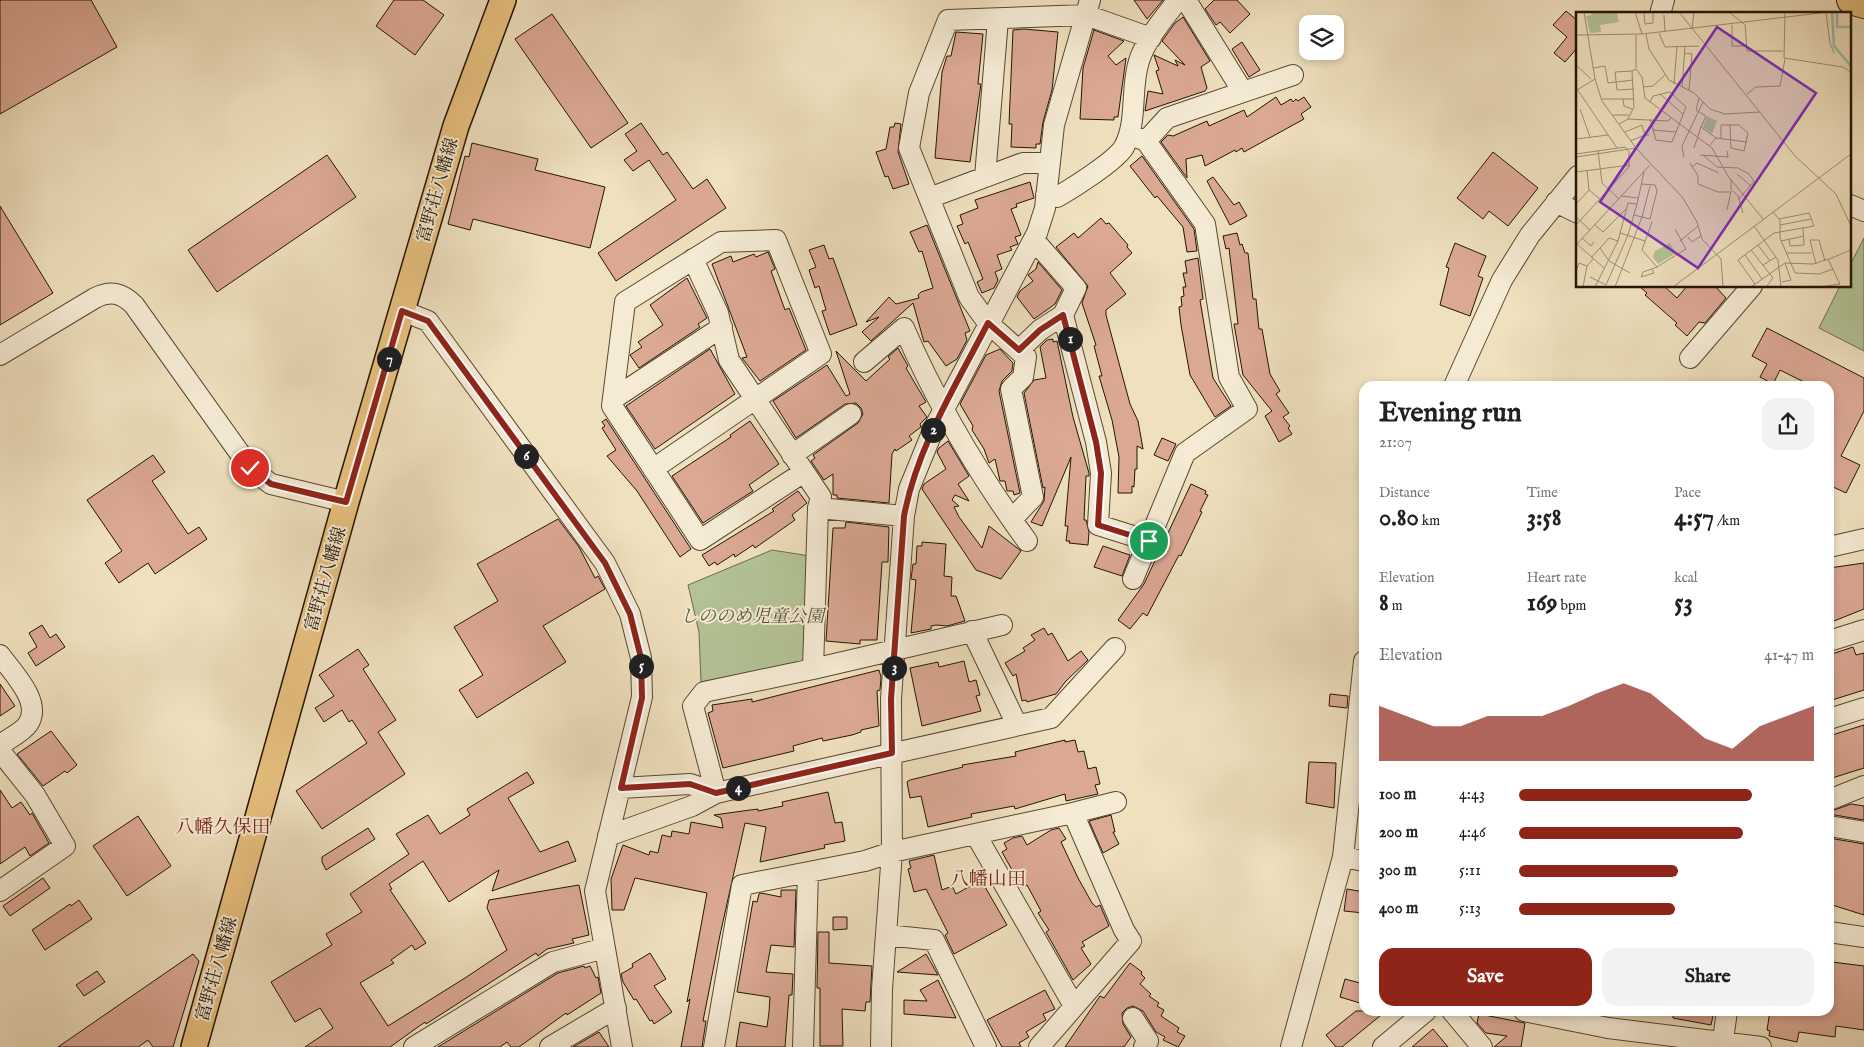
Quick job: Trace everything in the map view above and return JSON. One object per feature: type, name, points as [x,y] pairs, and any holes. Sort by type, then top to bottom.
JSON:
[{"type":"highway","points":[[1851,0],[1864,4]]},
{"type":"main road","name":"富野荘八幡線","points":[[194,1047],[346,502],[456,126],[503,0]]},
{"type":"street","points":[[1133,579],[1185,453],[1247,409],[1229,377],[1205,224],[1138,138],[1139,61],[1151,38],[1178,0]]},
{"type":"street","points":[[1186,0],[1244,92]]},
{"type":"street","points":[[1012,519],[1034,497],[1011,390],[1023,377],[1026,356],[988,323],[969,297],[909,148],[919,93],[948,20],[998,19],[1088,7],[1151,38]]},
{"type":"street","points":[[881,1047],[892,852],[891,699],[904,516],[909,489],[944,408],[1034,240],[1045,208],[1054,125],[1088,7]]},
{"type":"street","points":[[985,177],[998,19]]},
{"type":"street","points":[[1046,195],[1057,198],[1167,118],[1293,75]]},
{"type":"street","points":[[929,198],[1023,163],[1050,163]]},
{"type":"street","points":[[1456,381],[1502,280],[1530,234],[1576,178]]},
{"type":"street","points":[[1556,202],[1576,212]]},
{"type":"street","points":[[1852,206],[1864,211]]},
{"type":"street","points":[[653,469],[821,354],[776,240],[720,242],[625,302],[612,406],[653,469],[700,540],[804,472]]},
{"type":"street","points":[[1019,350],[1040,330],[1063,315],[1076,288],[1034,240]]},
{"type":"street","points":[[693,259],[718,313],[729,360],[821,497],[818,508],[813,669]]},
{"type":"street","points":[[1690,358],[1750,288]]},
{"type":"street","points":[[0,355],[106,292],[124,295],[140,313],[250,468],[271,484],[346,502]]},
{"type":"street","points":[[402,311],[428,321],[605,563],[630,614],[641,658],[642,698],[594,891],[622,1047]]},
{"type":"street","points":[[1063,315],[1100,465],[1098,525],[1149,541]]},
{"type":"street","points":[[613,399],[722,327]]},
{"type":"street","points":[[864,362],[904,328],[922,371],[998,500],[1027,540]]},
{"type":"street","points":[[792,455],[851,414]]},
{"type":"street","points":[[818,508],[904,516]]},
{"type":"street","points":[[1834,546],[1864,538]]},
{"type":"street","points":[[716,793],[693,706],[704,692],[1002,625]]},
{"type":"street","points":[[1834,639],[1864,630]]},
{"type":"street","points":[[972,631],[1017,725]]},
{"type":"street","points":[[608,836],[692,806],[716,793],[1051,718],[1115,648]]},
{"type":"street","points":[[0,655],[30,697],[32,710],[28,724],[0,745]]},
{"type":"street","points":[[1291,1047],[1343,857],[1359,708]]},
{"type":"street","points":[[1834,718],[1864,708]]},
{"type":"street","points":[[0,750],[35,795],[65,846],[0,891]]},
{"type":"street","points":[[621,788],[690,784],[716,793]]},
{"type":"street","points":[[1834,798],[1864,786]]},
{"type":"street","points":[[714,1047],[742,884],[865,861],[892,852],[976,835],[1116,802]]},
{"type":"street","points":[[1039,1047],[1131,941],[1124,930],[1073,813]]},
{"type":"street","points":[[1834,827],[1864,832]]},
{"type":"street","points":[[976,835],[1074,1006]]},
{"type":"street","points":[[1343,857],[1359,860]]},
{"type":"street","points":[[803,1047],[808,872]]},
{"type":"street","points":[[1834,933],[1864,937]]},
{"type":"street","points":[[886,936],[934,940],[986,1047]]},
{"type":"street","points":[[414,1047],[554,962],[605,948]]},
{"type":"street","points":[[550,1047],[616,1008]]},
{"type":"street","points":[[1383,1047],[1420,1016]]},
{"type":"street","points":[[1456,1016],[1482,1047]]},
{"type":"street","points":[[1549,1016],[1608,1028],[1722,1044],[1761,1047]]},
{"type":"street","points":[[1722,1044],[1727,1016]]},
{"type":"street","points":[[1133,1018],[1149,1045]]},
{"type":"green space","points":[[1864,238],[1864,351],[1819,328],[1839,288],[1852,288],[1852,261]]},
{"type":"green space","name":"しののめ児童公園","points":[[772,550],[810,556],[807,656],[799,662],[701,682],[699,632],[688,585]]},
{"type":"building","points":[[0,0],[91,0],[117,47],[0,114]]},
{"type":"building","points":[[394,0],[423,0],[444,15],[415,55],[376,26]]},
{"type":"building","points":[[1134,0],[1163,0],[1147,19]]},
{"type":"building","points":[[1214,0],[1237,0],[1250,14],[1230,33],[1220,22],[1216,25],[1205,9]]},
{"type":"building","points":[[1566,11],[1576,19],[1576,49],[1565,62],[1554,53],[1567,37],[1553,25]]},
{"type":"building","points":[[552,14],[628,123],[591,148],[515,39]]},
{"type":"building","points":[[1183,17],[1210,61],[1201,67],[1207,88],[1205,91],[1145,111],[1148,91],[1163,94],[1156,71],[1159,70],[1154,55],[1178,66],[1175,60],[1185,65],[1162,41],[1175,23]]},
{"type":"building","points":[[1013,30],[1058,32],[1052,90],[1043,122],[1040,144],[1036,144],[1036,148],[1011,147],[1012,124],[1009,124]]},
{"type":"building","points":[[1094,30],[1124,41],[1108,56],[1116,65],[1126,58],[1118,117],[1114,117],[1114,120],[1080,119],[1083,68]]},
{"type":"building","points":[[956,32],[983,34],[978,84],[981,84],[970,162],[935,158],[942,72],[947,56],[951,56]]},
{"type":"building","points":[[1242,42],[1260,70],[1249,77],[1232,49]]},
{"type":"building","points":[[1276,97],[1281,105],[1291,99],[1293,102],[1304,97],[1311,107],[1301,114],[1304,119],[1244,152],[1242,148],[1236,152],[1235,150],[1205,166],[1202,155],[1186,159],[1187,178],[1161,142],[1168,135],[1173,136],[1207,121],[1209,126],[1244,110],[1247,117]]},
{"type":"building","points":[[641,123],[663,155],[667,152],[693,189],[707,179],[726,208],[616,281],[598,253],[676,200],[649,160],[633,171],[624,160],[637,151],[625,134]]},
{"type":"building","points":[[895,123],[901,124],[898,152],[909,184],[893,189],[888,176],[885,177],[876,152],[886,149],[890,127],[894,127]]},
{"type":"building","points":[[472,143],[538,159],[535,170],[605,187],[590,248],[473,219],[470,230],[448,224],[465,156],[469,157]]},
{"type":"building","points":[[1493,152],[1538,188],[1508,226],[1489,211],[1483,219],[1457,198]]},
{"type":"building","points":[[327,155],[356,197],[217,292],[188,250]]},
{"type":"building","points":[[1142,156],[1194,229],[1197,251],[1187,252],[1183,227],[1157,196],[1155,198],[1130,166]]},
{"type":"building","points":[[1213,177],[1234,205],[1239,202],[1247,216],[1230,225],[1207,181]]},
{"type":"building","points":[[1030,182],[1034,198],[1016,204],[1017,207],[1011,209],[1021,235],[1015,237],[1018,244],[1010,247],[1012,250],[997,255],[1002,269],[995,272],[998,280],[994,288],[982,293],[977,282],[983,279],[968,242],[965,244],[957,226],[963,224],[960,215],[978,208],[975,200]]},
{"type":"building","points":[[0,206],[53,293],[0,325]]},
{"type":"building","points":[[1101,218],[1106,224],[1109,223],[1128,245],[1127,247],[1132,253],[1110,273],[1126,294],[1106,310],[1106,315],[1130,404],[1138,421],[1143,449],[1137,446],[1137,469],[1135,469],[1132,493],[1118,493],[1119,457],[1112,420],[1099,376],[1102,376],[1094,346],[1096,345],[1082,303],[1088,286],[1056,247],[1074,233],[1078,238]]},
{"type":"building","points":[[927,225],[970,331],[965,333],[967,340],[957,359],[946,366],[928,341],[924,342],[913,303],[871,341],[862,332],[879,317],[866,322],[889,297],[896,304],[919,298],[918,295],[921,292],[933,288],[922,251],[919,252],[910,232]]},
{"type":"building","points":[[1237,233],[1240,245],[1242,244],[1245,253],[1248,253],[1253,299],[1256,299],[1259,329],[1262,329],[1270,374],[1280,391],[1276,394],[1289,413],[1283,417],[1290,426],[1288,428],[1292,434],[1279,442],[1265,416],[1272,411],[1243,375],[1234,324],[1238,324],[1229,248],[1226,249],[1223,236]]},
{"type":"building","points":[[1455,243],[1486,256],[1478,276],[1483,278],[1470,316],[1440,305],[1449,268],[1446,267]]},
{"type":"building","points":[[824,245],[829,259],[833,258],[857,325],[830,335],[822,311],[826,310],[819,286],[815,288],[809,270],[816,267],[809,250]]},
{"type":"building","points":[[768,252],[775,269],[771,271],[785,310],[789,308],[806,350],[760,381],[742,358],[747,357],[712,264],[731,256],[733,262],[754,254],[756,257]]},
{"type":"building","points":[[1198,258],[1203,299],[1200,300],[1213,378],[1231,406],[1215,417],[1190,375],[1179,307],[1182,306],[1181,297],[1184,296],[1183,287],[1186,287],[1183,273],[1187,273],[1185,261]]},
{"type":"building","points":[[1038,262],[1062,290],[1055,304],[1034,319],[1017,297],[1020,291],[1033,281],[1028,275],[1036,269]]},
{"type":"building","points":[[687,278],[707,318],[698,324],[700,327],[639,368],[630,355],[642,347],[638,342],[663,325],[650,305]]},
{"type":"building","points":[[1641,288],[1666,288],[1677,298],[1685,288],[1717,288],[1726,298],[1705,323],[1699,322],[1687,336],[1675,325],[1677,323],[1645,295],[1647,293]]},
{"type":"building","points":[[1767,328],[1864,378],[1864,411],[1841,456],[1860,465],[1846,493],[1834,487],[1834,381],[1802,381],[1780,370],[1774,381],[1767,381],[1760,377],[1767,364],[1752,356]]},
{"type":"building","points":[[1053,339],[1053,342],[1057,341],[1073,417],[1089,473],[1089,476],[1086,476],[1084,520],[1086,520],[1089,532],[1088,545],[1066,541],[1068,526],[1065,526],[1071,457],[1042,526],[1031,522],[1044,501],[1045,487],[1043,488],[1024,393],[1034,380],[1046,378],[1040,347],[1047,340]]},
{"type":"building","points":[[898,348],[908,366],[906,368],[926,402],[919,406],[927,417],[920,424],[921,427],[909,436],[912,440],[896,451],[895,449],[892,454],[889,503],[837,498],[837,495],[833,495],[833,474],[824,480],[811,461],[815,458],[813,455],[858,423],[863,414],[861,408],[856,403],[845,404],[796,438],[773,401],[827,365],[846,396],[850,394],[836,351],[866,381],[890,359],[888,357]]},
{"type":"building","points":[[710,349],[735,394],[655,449],[626,406]]},
{"type":"building","points":[[1000,349],[1013,363],[1012,371],[1002,381],[999,391],[1020,493],[1014,495],[1013,491],[1007,491],[1005,481],[1000,481],[995,459],[989,463],[984,449],[972,430],[973,426],[960,404],[986,355]]},
{"type":"building","points":[[606,419],[691,549],[680,557],[637,491],[607,456],[616,450],[602,428],[605,426],[602,422]]},
{"type":"building","points":[[750,421],[779,464],[749,485],[753,491],[703,523],[672,476],[731,437],[730,435]]},
{"type":"building","points":[[1162,438],[1176,444],[1168,461],[1154,455]]},
{"type":"building","points":[[948,441],[969,476],[958,484],[969,501],[955,495],[952,500],[959,506],[954,507],[959,517],[982,548],[989,526],[1021,551],[1001,579],[976,570],[922,489],[924,484],[946,469],[937,452]]},
{"type":"building","points":[[153,455],[165,472],[152,481],[188,534],[199,527],[207,539],[155,574],[148,563],[119,583],[105,563],[122,551],[87,500]]},
{"type":"building","points":[[1191,484],[1206,491],[1205,494],[1208,495],[1200,511],[1202,512],[1181,556],[1179,555],[1147,616],[1143,613],[1130,629],[1118,620],[1144,584]]},
{"type":"building","points":[[798,491],[807,503],[792,515],[795,520],[755,548],[753,545],[735,557],[734,554],[717,565],[715,562],[709,566],[702,555],[774,511],[772,509]]},
{"type":"building","points":[[558,519],[579,547],[595,578],[598,576],[605,589],[543,626],[566,662],[477,718],[459,690],[483,675],[454,627],[498,601],[477,564]]},
{"type":"building","points":[[846,522],[889,527],[888,562],[882,562],[877,640],[860,640],[860,644],[826,641],[833,528],[845,528]]},
{"type":"building","points":[[922,542],[946,544],[944,576],[952,577],[951,596],[956,596],[965,621],[947,626],[931,626],[931,629],[911,633],[916,580],[911,579],[913,564],[916,564],[917,546],[922,546]]},
{"type":"building","points":[[1103,546],[1130,555],[1122,576],[1094,567]]},
{"type":"building","points":[[1864,563],[1864,609],[1834,621],[1834,567]]},
{"type":"building","points":[[42,625],[50,638],[56,634],[65,647],[36,666],[28,653],[37,647],[29,633]]},
{"type":"building","points":[[1044,628],[1048,635],[1052,633],[1068,661],[1081,651],[1088,660],[1066,681],[1056,694],[1027,702],[1026,700],[1022,701],[1016,674],[1013,676],[1005,663],[1025,651],[1023,648],[1035,640],[1031,635]]},
{"type":"building","points":[[1853,647],[1856,655],[1864,653],[1864,690],[1834,699],[1834,653]]},
{"type":"building","points":[[358,649],[369,665],[363,669],[396,720],[378,732],[405,774],[322,829],[296,791],[367,743],[352,720],[349,722],[342,710],[324,722],[315,708],[334,696],[319,675]]},
{"type":"building","points":[[964,661],[969,682],[976,680],[980,695],[976,696],[981,711],[922,726],[910,668],[938,662],[939,667]]},
{"type":"building","points":[[879,670],[881,677],[880,690],[877,691],[879,726],[861,730],[861,732],[852,735],[823,741],[822,738],[793,746],[794,751],[723,768],[708,713],[713,711],[712,705],[752,699],[752,702]]},
{"type":"building","points":[[0,684],[15,706],[0,716]]},
{"type":"building","points":[[1330,694],[1348,696],[1347,708],[1329,706]]},
{"type":"building","points":[[1864,725],[1864,768],[1834,777],[1834,734]]},
{"type":"building","points":[[51,731],[77,765],[67,773],[65,771],[43,786],[17,754]]},
{"type":"building","points":[[1065,740],[1065,742],[1075,740],[1078,752],[1084,751],[1088,769],[1096,767],[1100,784],[1095,785],[1098,794],[1066,801],[1065,794],[1015,809],[1014,806],[971,814],[972,817],[928,827],[921,796],[910,798],[907,782],[910,780],[963,767],[962,765],[1016,756],[1015,752]]},
{"type":"building","points":[[1309,762],[1336,763],[1334,808],[1306,803]]},
{"type":"building","points":[[527,772],[534,783],[508,798],[540,852],[568,841],[576,861],[492,891],[499,870],[449,902],[423,861],[389,884],[392,889],[390,890],[426,943],[415,950],[412,945],[391,960],[394,963],[360,983],[388,1026],[465,978],[507,950],[487,908],[489,900],[579,885],[589,935],[572,939],[574,943],[547,949],[538,956],[536,953],[426,1024],[425,1022],[390,1047],[305,1047],[333,1028],[320,1008],[295,1022],[271,982],[332,945],[326,934],[362,912],[350,894],[409,854],[396,834],[428,815],[440,834],[470,815],[467,809]]},
{"type":"building","points":[[0,790],[12,808],[21,802],[30,815],[32,813],[49,843],[30,856],[25,847],[0,864]]},
{"type":"building","points":[[828,792],[835,823],[842,822],[845,841],[824,845],[825,848],[760,862],[766,827],[745,823],[703,1021],[706,1021],[702,1047],[681,1047],[690,999],[687,1002],[707,893],[635,878],[624,910],[612,910],[611,879],[623,845],[649,855],[650,851],[658,853],[662,835],[671,837],[672,831],[689,834],[691,822],[723,828],[721,818],[714,815],[758,809],[758,811],[783,806],[782,802]]},
{"type":"building","points":[[1851,804],[1864,806],[1864,820],[1834,815],[1834,810]]},
{"type":"building","points":[[1111,815],[1115,832],[1113,832],[1119,844],[1103,853],[1089,821]]},
{"type":"building","points":[[138,816],[171,866],[127,896],[93,846]]},
{"type":"building","points":[[368,828],[375,839],[326,870],[322,857]]},
{"type":"building","points":[[1059,828],[1066,839],[1061,842],[1078,878],[1092,903],[1096,907],[1100,905],[1109,926],[1082,942],[1085,946],[1081,948],[1091,964],[1073,980],[1046,932],[1049,930],[1038,913],[1041,911],[1027,885],[1022,888],[1002,852],[1007,849],[1004,843],[1013,838],[1022,836],[1027,845],[1051,830]]},
{"type":"building","points":[[1834,839],[1864,844],[1864,915],[1834,906]]},
{"type":"building","points":[[934,855],[942,890],[952,886],[956,894],[981,880],[1007,925],[954,954],[945,935],[948,933],[926,889],[914,892],[908,869],[911,868],[909,861]]},
{"type":"building","points":[[43,878],[50,888],[10,916],[3,906]]},
{"type":"building","points":[[1347,889],[1359,891],[1359,912],[1344,911]]},
{"type":"building","points":[[781,890],[796,890],[794,947],[771,945],[766,972],[793,974],[792,995],[789,995],[785,1047],[736,1047],[740,1022],[767,1027],[770,997],[737,992],[753,901],[757,902],[761,893],[781,897]]},
{"type":"building","points":[[79,900],[92,919],[45,950],[32,930]]},
{"type":"building","points":[[833,917],[847,917],[847,929],[833,930]]},
{"type":"building","points":[[818,932],[829,932],[829,963],[872,966],[870,1002],[866,1002],[865,1011],[842,1009],[843,1046],[820,1046],[820,988],[817,988]]},
{"type":"building","points":[[650,953],[666,979],[654,986],[672,1012],[654,1024],[636,999],[634,1000],[623,982],[621,974],[633,967],[632,964]]},
{"type":"building","points":[[193,954],[199,961],[173,1047],[153,1047],[148,1040],[138,1047],[58,1047]]},
{"type":"building","points":[[926,954],[938,975],[897,972]]},
{"type":"building","points":[[1834,962],[1864,966],[1864,1030],[1836,1026],[1835,1037],[1799,1032],[1797,1042],[1769,1036],[1770,1031],[1767,1030],[1769,1016],[1834,1016]]},
{"type":"building","points":[[1130,963],[1142,972],[1141,974],[1145,978],[1140,984],[1151,994],[1149,996],[1159,1003],[1157,1006],[1164,1010],[1161,1016],[1179,1028],[1177,1032],[1185,1036],[1178,1047],[1163,1040],[1165,1037],[1156,1032],[1143,1011],[1133,1006],[1127,1008],[1122,1013],[1123,1024],[1131,1037],[1124,1047],[1065,1047],[1100,996],[1104,998]]},
{"type":"building","points":[[584,966],[585,968],[590,966],[596,978],[598,977],[601,993],[567,1015],[566,1013],[519,1047],[511,1047],[507,1042],[500,1047],[438,1047],[558,973]]},
{"type":"building","points":[[97,971],[105,982],[84,996],[76,985]]},
{"type":"building","points":[[1345,979],[1359,983],[1359,1003],[1340,997]]},
{"type":"building","points":[[938,980],[956,1018],[904,1014],[904,1000],[927,1001],[920,990]]},
{"type":"building","points":[[1045,990],[1055,1009],[1043,1014],[1046,1020],[1026,1032],[1029,1037],[1019,1043],[1021,1047],[1002,1047],[987,1020]]},
{"type":"building","points":[[1356,1011],[1359,1011],[1359,1016],[1380,1016],[1342,1047],[1336,1047],[1326,1035]]},
{"type":"building","points":[[1479,1016],[1489,1016],[1525,1023],[1521,1047],[1494,1047],[1507,1036],[1486,1033],[1477,1023]]},
{"type":"building","points":[[1673,1016],[1713,1016],[1711,1025],[1673,1018]]},
{"type":"building","points":[[1433,1029],[1448,1047],[1412,1047]]},
{"type":"building","points":[[599,1032],[609,1047],[573,1047]]},
{"type":"district","name":"八幡久保田","points":[[223,826]]},
{"type":"district","name":"八幡山田","points":[[988,878]]},
{"type":"route","points":[[250,468],[271,484],[346,502],[402,311],[428,321],[493,413],[605,563],[630,614],[641,658],[642,698],[621,788],[690,784],[716,793],[892,753],[891,699],[897,642],[904,516],[909,489],[934,428],[988,323],[1019,350],[1040,330],[1063,315],[1096,442],[1101,473],[1098,525],[1149,541]]}]
